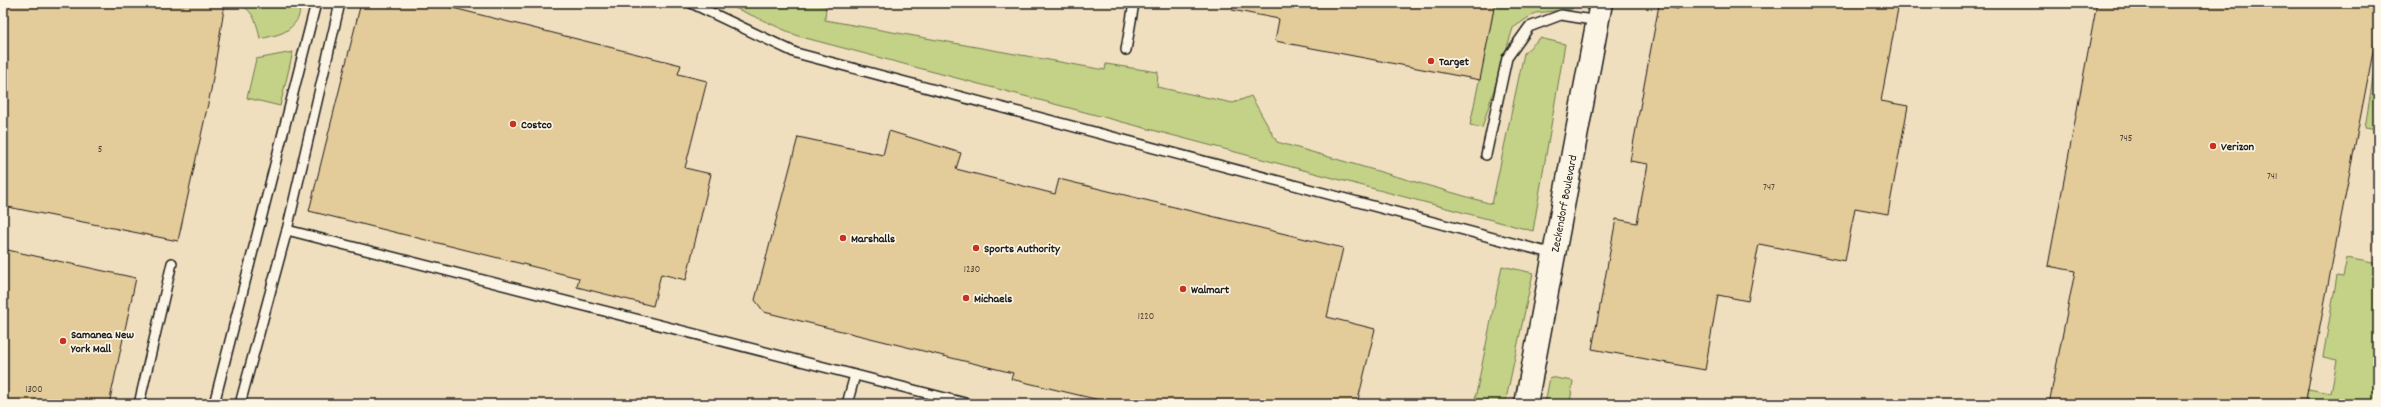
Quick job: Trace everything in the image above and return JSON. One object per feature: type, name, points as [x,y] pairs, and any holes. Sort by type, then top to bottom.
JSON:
[{"type":"street","name":"Zeckendorf Boulevard","points":[[1526,404],[1600,12]]},
{"type":"lane","points":[[214,404],[316,3]]},
{"type":"lane","points":[[240,404],[287,230],[340,3]]},
{"type":"lane","points":[[691,3],[796,53],[1554,254]]},
{"type":"lane","points":[[1126,50],[1134,3]]},
{"type":"lane","points":[[1486,155],[1507,58],[1529,27],[1560,15],[1600,12]]},
{"type":"lane","points":[[287,230],[969,404]]},
{"type":"lane","points":[[139,404],[172,263]]},
{"type":"lane","points":[[847,404],[855,375]]},
{"type":"shaded area","points":[[3,3],[2378,3],[2378,404],[3,404]]},
{"type":"green space","points":[[238,3],[295,3],[298,7],[299,16],[294,24],[286,31],[260,39],[254,18],[248,10]]},
{"type":"green space","points":[[724,3],[811,3],[826,6],[825,20],[1105,70],[1106,64],[1158,72],[1157,87],[1233,103],[1251,96],[1277,142],[1492,204],[1524,53],[1540,38],[1565,44],[1533,231],[798,36]]},
{"type":"green space","points":[[1495,3],[1573,3],[1572,9],[1535,13],[1513,28],[1482,128],[1470,125]]},
{"type":"green space","points":[[2378,46],[2378,130],[2365,128]]},
{"type":"green space","points":[[293,52],[280,106],[247,98],[256,59]]},
{"type":"green space","points":[[2347,258],[2378,264],[2378,404],[2305,404],[2308,389],[2331,393],[2337,360],[2323,357],[2337,276],[2343,277]]},
{"type":"green space","points":[[1502,266],[1533,273],[1505,404],[1474,404]]},
{"type":"green space","points":[[1550,377],[1573,381],[1570,404],[1545,404]]},
{"type":"building","points":[[3,3],[225,3],[211,90],[178,241],[3,206]]},
{"type":"building","name":"Costco","points":[[361,3],[433,3],[681,65],[678,74],[707,81],[685,168],[711,174],[686,280],[661,274],[653,306],[577,287],[579,278],[309,211]]},
{"type":"building","name":"Target","points":[[1232,3],[1495,3],[1480,80],[1275,41],[1279,19],[1232,10]]},
{"type":"building","points":[[1679,3],[1899,3],[1881,101],[1908,106],[1888,214],[1855,208],[1845,261],[1759,244],[1748,301],[1718,295],[1705,370],[1592,349],[1616,219],[1637,223],[1648,164],[1630,161],[1659,5],[1678,9]]},
{"type":"building","name":"Verizon","points":[[2097,3],[2378,3],[2378,26],[2305,404],[2049,404],[2075,271],[2048,266]]},
{"type":"building","points":[[889,131],[961,153],[956,169],[1055,194],[1059,179],[1343,248],[1327,317],[1375,329],[1357,404],[1116,404],[1011,379],[1013,373],[764,312],[755,300],[798,137],[883,155]]},
{"type":"building","name":"Samanea New York Mall","points":[[3,249],[136,278],[109,404],[3,404]]},
{"type":"place","name":"Target","points":[[1431,61]]},
{"type":"place","name":"Costco","points":[[513,124]]},
{"type":"place","name":"Verizon","points":[[2213,146]]},
{"type":"place","name":"Marshalls","points":[[843,238]]},
{"type":"place","name":"Sports Authority","points":[[976,248]]},
{"type":"place","name":"Walmart","points":[[1183,289]]},
{"type":"place","name":"Michaels","points":[[966,298]]},
{"type":"place","name":"Samanea New York Mall","points":[[63,341]]}]
